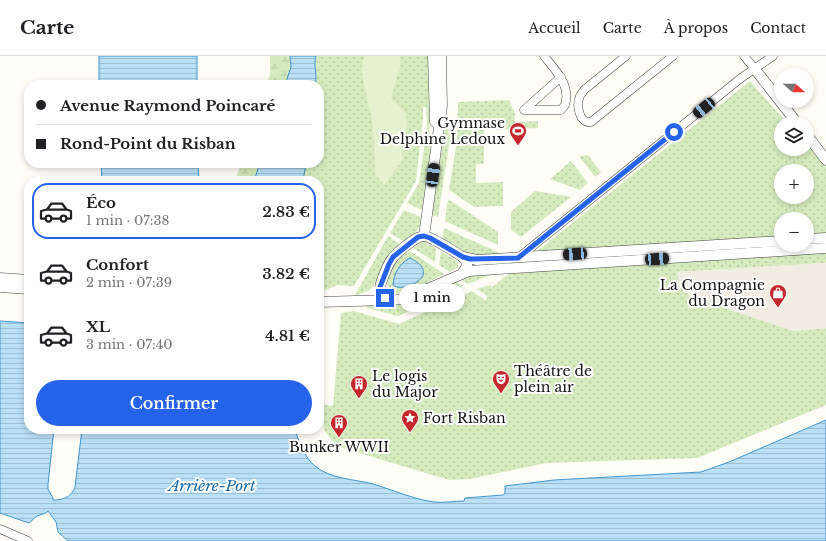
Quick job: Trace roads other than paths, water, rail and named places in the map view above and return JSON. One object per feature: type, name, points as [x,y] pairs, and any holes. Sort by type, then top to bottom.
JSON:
[{"type":"street","points":[[424,236],[435,162],[436,139],[433,56]]},
{"type":"street","points":[[436,139],[442,106],[441,56]]},
{"type":"street","points":[[544,56],[561,77],[565,88],[566,102],[561,110],[524,110],[561,77]]},
{"type":"street","points":[[626,56],[584,90],[580,95],[580,114],[586,123],[591,122],[673,56]]},
{"type":"street","points":[[744,56],[792,116]]},
{"type":"street","points":[[518,258],[754,68],[773,56]]},
{"type":"street","points":[[814,144],[826,160]]},
{"type":"street","points":[[352,301],[370,296],[380,287],[393,257],[414,239],[424,236],[463,257],[477,260],[774,241]]},
{"type":"street","points":[[814,239],[826,238]]},
{"type":"street","points":[[324,302],[392,300],[408,298],[463,272],[478,270],[826,248]]},
{"type":"street","points":[[463,257],[467,264],[463,272]]},
{"type":"street","points":[[0,278],[24,280]]},
{"type":"street","points":[[0,287],[24,289]]},
{"type":"street","points":[[380,287],[380,292],[383,296],[392,300]]},
{"type":"street","points":[[0,530],[28,541]]},
{"type":"water","points":[[99,56],[197,56],[197,80],[99,80]]},
{"type":"water","points":[[290,56],[316,56],[316,80],[287,80],[291,67]]},
{"type":"water","points":[[101,168],[198,168],[199,176],[102,176]]},
{"type":"water","points":[[258,168],[305,168],[304,176],[256,176]]},
{"type":"water","points":[[410,258],[420,264],[423,271],[422,276],[412,285],[398,287],[393,285],[398,269]]},
{"type":"water","name":"Arrière-Port","points":[[0,321],[24,323],[24,434],[53,434],[48,484],[48,489],[53,500],[66,498],[71,494],[75,487],[81,434],[297,434],[305,454],[311,462],[328,474],[373,484],[418,499],[442,502],[464,501],[465,498],[503,495],[505,493],[505,486],[554,480],[701,472],[729,462],[826,420],[826,541],[68,541],[58,532],[56,522],[48,511],[37,516],[29,523],[0,513]]},
{"type":"place","name":"Gymnase Delphine Ledoux","points":[[518,146]]},
{"type":"place","name":"La Compagnie du Dragon","points":[[778,308]]},
{"type":"place","name":"Théâtre de plein air","points":[[501,394]]},
{"type":"place","name":"Le logis du Major","points":[[359,399]]},
{"type":"place","name":"Fort Risban","points":[[410,433]]},
{"type":"place","name":"Bunker WWII","points":[[339,438]]}]
